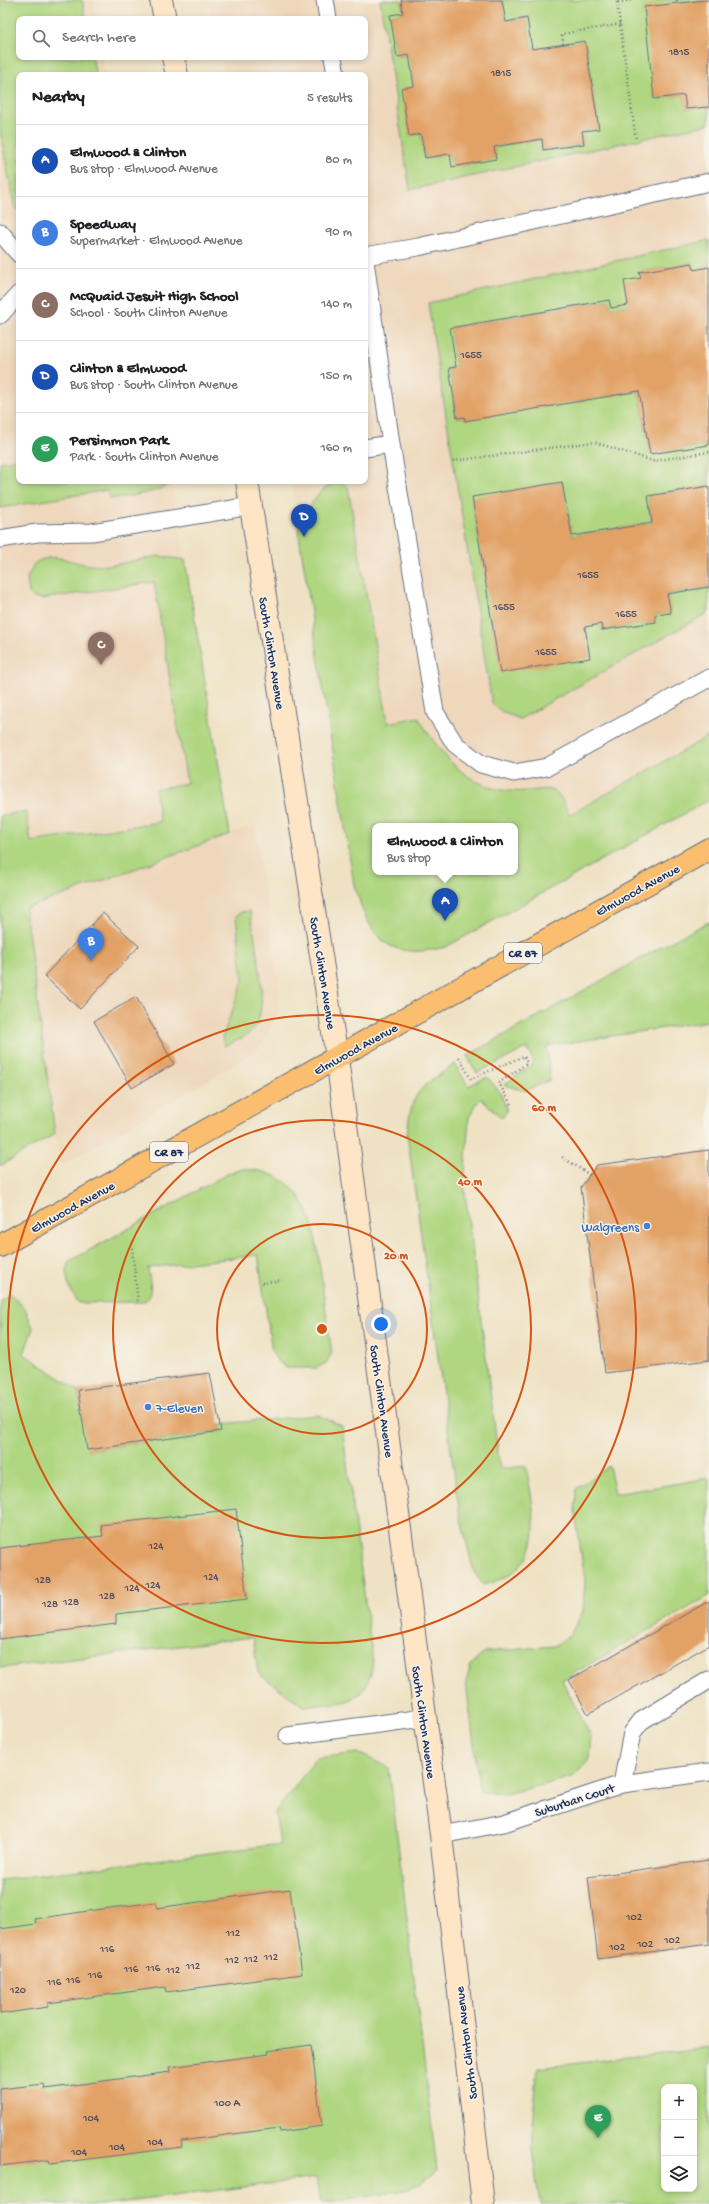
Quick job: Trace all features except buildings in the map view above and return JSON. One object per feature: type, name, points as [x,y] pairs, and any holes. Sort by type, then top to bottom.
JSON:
[{"type":"main road","name":"Elmwood Avenue","points":[[0,1246],[709,849]]},
{"type":"street","points":[[161,0],[164,16]]},
{"type":"street","points":[[174,60],[176,72]]},
{"type":"street","name":"South Clinton Avenue","points":[[247,484],[337,1058],[424,1718],[441,1835],[483,2204]]},
{"type":"lane","points":[[325,0],[328,16]]},
{"type":"lane","points":[[334,60],[336,72]]},
{"type":"lane","points":[[368,255],[418,247],[709,182]]},
{"type":"lane","points":[[0,232],[16,251]]},
{"type":"lane","points":[[368,282],[391,444],[435,712],[455,744],[481,764],[514,773],[547,767],[709,678]]},
{"type":"lane","points":[[0,315],[16,297]]},
{"type":"lane","points":[[368,448],[391,444]]},
{"type":"lane","points":[[0,539],[37,533],[92,532],[251,506]]},
{"type":"lane","points":[[622,1784],[632,1733],[641,1721],[709,1680]]},
{"type":"lane","points":[[288,1736],[424,1718]]},
{"type":"lane","name":"Suburban Court","points":[[441,1835],[504,1823],[622,1784],[709,1772]]},
{"type":"path","points":[[633,0],[617,1],[636,140]]},
{"type":"path","points":[[563,44],[562,34],[621,24]]},
{"type":"path","points":[[453,461],[594,442],[653,461],[709,452]]},
{"type":"path","points":[[459,1057],[471,1079],[524,1056],[527,1063],[499,1083],[512,1106]]},
{"type":"path","points":[[562,1157],[590,1175]]},
{"type":"path","points":[[132,1248],[138,1302]]},
{"type":"path","points":[[262,1283],[282,1280]]},
{"type":"shaded area","points":[[0,0],[93,0],[96,16],[16,16],[16,60],[102,60],[104,72],[16,72],[16,484],[172,484],[230,833],[255,825],[280,995],[277,1016],[267,1036],[255,1053],[60,1166],[55,1134],[0,1166]]},
{"type":"shaded area","points":[[208,0],[709,0],[709,800],[446,947],[425,952],[409,952],[397,949],[383,940],[372,929],[363,914],[354,885],[291,484],[368,484],[368,72],[223,72],[221,60],[368,60],[368,16],[211,16]]},
{"type":"green space","points":[[0,0],[82,0],[85,16],[16,16],[16,60],[93,60],[95,72],[16,72],[16,208],[14,205],[0,131]]},
{"type":"green space","points":[[380,0],[401,0],[403,13],[390,15],[397,57],[409,55],[414,86],[409,136],[421,134],[425,158],[450,154],[452,167],[496,159],[494,147],[542,139],[543,150],[584,144],[582,131],[599,128],[585,41],[532,49],[527,18],[506,22],[502,0],[706,0],[654,99],[684,95],[686,109],[709,107],[709,124],[410,190]]},
{"type":"green space","points":[[709,240],[709,267],[694,270],[692,263],[640,272],[641,278],[628,305],[611,308],[609,300],[450,328],[456,367],[449,368],[457,418],[465,417],[465,420],[639,391],[650,454],[709,445],[709,486],[648,496],[652,523],[572,536],[562,482],[472,498],[501,673],[585,627],[601,624],[602,630],[655,622],[655,615],[671,613],[667,594],[709,587],[709,612],[520,719],[504,713],[492,704],[428,303]]},
{"type":"green space","points":[[16,459],[16,484],[170,484],[151,492],[109,499],[107,490],[0,508],[0,462]]},
{"type":"green space","points":[[334,484],[345,484],[348,487],[388,723],[418,717],[438,747],[462,772],[476,781],[491,787],[509,791],[547,789],[554,791],[561,798],[569,815],[709,736],[709,800],[446,947],[426,951],[409,951],[395,948],[384,942],[375,932],[367,919],[354,885],[298,529],[310,506],[320,492]]},
{"type":"green space","points":[[159,556],[185,560],[230,834],[25,909],[55,1134],[0,1166],[0,816],[26,811],[31,842],[160,822],[155,789],[187,783],[154,582],[42,599],[34,598],[29,593],[27,578],[34,564],[48,558],[62,558],[83,564],[99,566]]},
{"type":"green space","points":[[250,911],[260,972],[261,1005],[259,1018],[252,1032],[225,1046],[222,1038],[243,981],[236,916],[241,912]]},
{"type":"green space","points":[[709,922],[709,1021],[547,1046],[550,1080],[525,1091],[504,1085],[534,1063],[527,1048],[477,1073],[467,1056],[670,942]]},
{"type":"green space","points":[[455,1064],[468,1086],[487,1077],[500,1092],[507,1111],[502,1118],[480,1098],[469,1117],[464,1184],[500,1469],[526,1466],[533,1504],[533,1538],[529,1553],[520,1566],[505,1577],[484,1585],[474,1572],[460,1516],[407,1134],[411,1108],[420,1091],[434,1078]]},
{"type":"green space","points":[[243,1169],[264,1172],[281,1179],[294,1190],[303,1203],[310,1219],[315,1236],[332,1353],[326,1363],[316,1368],[287,1368],[278,1362],[272,1352],[258,1255],[148,1268],[150,1290],[149,1295],[144,1302],[79,1303],[68,1284],[68,1262],[227,1174]]},
{"type":"green space","points":[[10,1294],[25,1308],[33,1328],[24,1354],[78,1390],[88,1450],[221,1431],[220,1424],[318,1415],[342,1426],[373,1661],[370,1676],[359,1695],[341,1703],[303,1706],[258,1673],[253,1637],[0,1668],[0,1300]]},
{"type":"green space","points":[[609,1466],[615,1494],[709,1478],[709,1596],[562,1680],[591,1737],[589,1760],[573,1777],[506,1794],[480,1792],[466,1682],[471,1665],[485,1652],[554,1646],[570,1635],[583,1611],[585,1580],[575,1513],[576,1489]]},
{"type":"green space","points":[[358,1753],[389,1768],[437,2170],[421,2183],[405,2190],[323,2204],[321,2204],[317,2178],[109,2204],[0,2204],[0,1880],[280,1844],[275,1812],[317,1758]]},
{"type":"green space","points":[[709,2047],[709,2204],[540,2204],[532,2151],[532,2125],[538,2068]]},
{"type":"place","name":"Clinton & Elmwood","points":[[304,537]]},
{"type":"place","name":"McQuaid Jesuit High School","points":[[101,665]]},
{"type":"place","name":"Elmwood & Clinton","points":[[445,921]]},
{"type":"place","name":"Speedway","points":[[91,961]]},
{"type":"place","name":"Walgreens","points":[[647,1226]]},
{"type":"place","name":"7-Eleven","points":[[148,1407]]},
{"type":"place","name":"Persimmon Park","points":[[598,2138]]}]
